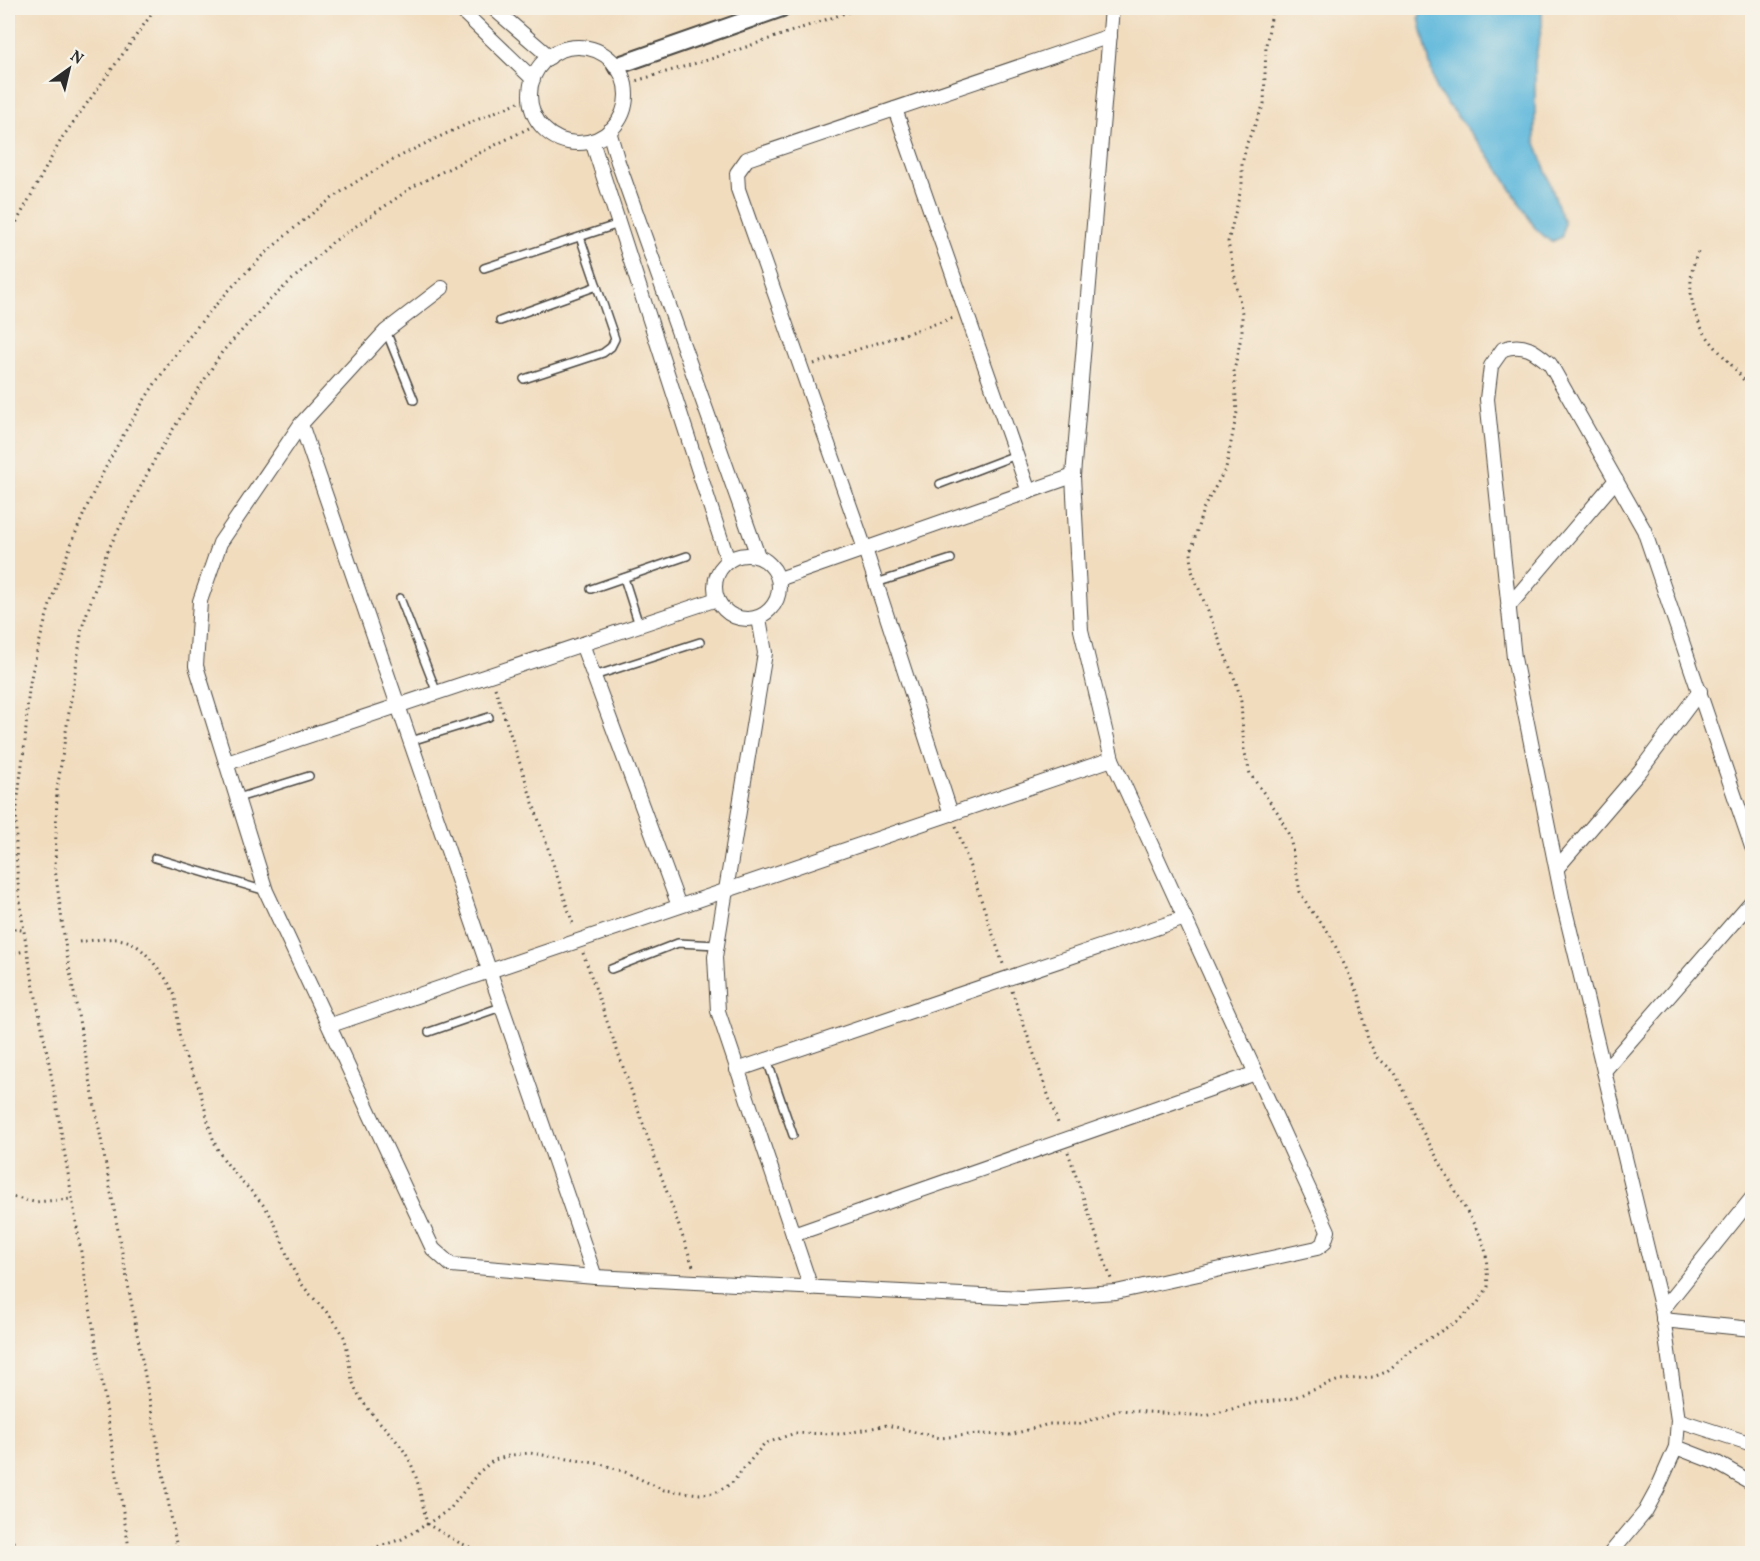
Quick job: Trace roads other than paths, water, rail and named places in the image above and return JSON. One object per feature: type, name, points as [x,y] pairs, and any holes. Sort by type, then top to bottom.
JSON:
[{"type":"street","points":[[459,8],[533,79]]},
{"type":"street","points":[[493,8],[550,57]]},
{"type":"street","points":[[616,66],[782,8]]},
{"type":"street","points":[[442,288],[386,331],[301,424],[220,543],[200,601],[196,666],[266,891],[433,1249],[451,1265],[595,1277],[1023,1298],[1116,1292],[1317,1248],[1324,1243],[1328,1231],[1112,759],[1082,630],[1073,476],[1112,8]]},
{"type":"street","points":[[951,814],[865,549],[738,189],[737,173],[747,159],[1110,36]]},
{"type":"street","points":[[572,48],[585,48],[607,57],[616,66],[625,84],[626,98],[623,113],[609,131],[592,141],[577,143],[562,141],[550,134],[539,123],[530,97],[533,79],[550,57],[572,48]]},
{"type":"street","points":[[895,109],[1029,492]]},
{"type":"street","points":[[609,131],[758,556]]},
{"type":"street","points":[[592,141],[728,561]]},
{"type":"street","points":[[640,291],[661,284]]},
{"type":"street","points":[[1610,1554],[1645,1512],[1676,1447],[1678,1420],[1662,1315],[1557,868],[1514,658],[1487,399],[1491,366],[1503,349],[1523,346],[1535,351],[1550,364],[1644,530],[1752,847]]},
{"type":"street","points":[[301,424],[400,705],[488,972],[595,1277]]},
{"type":"street","points":[[779,579],[1073,476]]},
{"type":"street","points":[[1508,606],[1616,480]]},
{"type":"street","points":[[742,555],[758,556],[771,565],[779,579],[779,594],[772,609],[759,618],[744,620],[729,615],[717,599],[714,588],[718,573],[728,561],[742,555]]},
{"type":"street","points":[[227,763],[717,599]]},
{"type":"street","points":[[759,618],[765,653],[715,957],[718,1011],[811,1288]]},
{"type":"street","points":[[582,644],[679,906]]},
{"type":"street","points":[[1557,868],[1640,771],[1700,692]]},
{"type":"street","points":[[330,1025],[1112,759]]},
{"type":"street","points":[[1604,1071],[1752,901]]},
{"type":"street","points":[[737,1070],[1185,918]]},
{"type":"street","points":[[793,1235],[1256,1073]]},
{"type":"street","points":[[1662,1315],[1752,1198]]},
{"type":"street","points":[[1662,1315],[1752,1329]]},
{"type":"street","points":[[1678,1420],[1752,1444]]},
{"type":"street","points":[[1676,1447],[1742,1474],[1752,1483]]},
{"type":"street","points":[[8,1546],[9,1554]]},
{"type":"lane","points":[[484,268],[619,224]]},
{"type":"lane","points":[[524,379],[603,353],[611,347],[615,339],[580,237]]},
{"type":"lane","points":[[500,321],[597,286]]},
{"type":"lane","points":[[386,331],[414,400]]},
{"type":"lane","points":[[940,484],[1016,455]]},
{"type":"lane","points":[[591,589],[687,556]]},
{"type":"lane","points":[[876,583],[951,559]]},
{"type":"lane","points":[[624,578],[639,625]]},
{"type":"lane","points":[[400,598],[437,693]]},
{"type":"lane","points":[[594,676],[700,642]]},
{"type":"lane","points":[[411,741],[489,717]]},
{"type":"lane","points":[[238,798],[309,776]]},
{"type":"lane","points":[[155,858],[266,891]]},
{"type":"lane","points":[[611,969],[678,944],[717,945]]},
{"type":"lane","points":[[429,1032],[501,1007]]},
{"type":"lane","points":[[767,1060],[794,1135]]},
{"type":"water","points":[[1423,8],[1542,8],[1542,26],[1535,61],[1535,140],[1564,223],[1562,237],[1551,242],[1535,228],[1496,165],[1436,90],[1419,18]]}]
